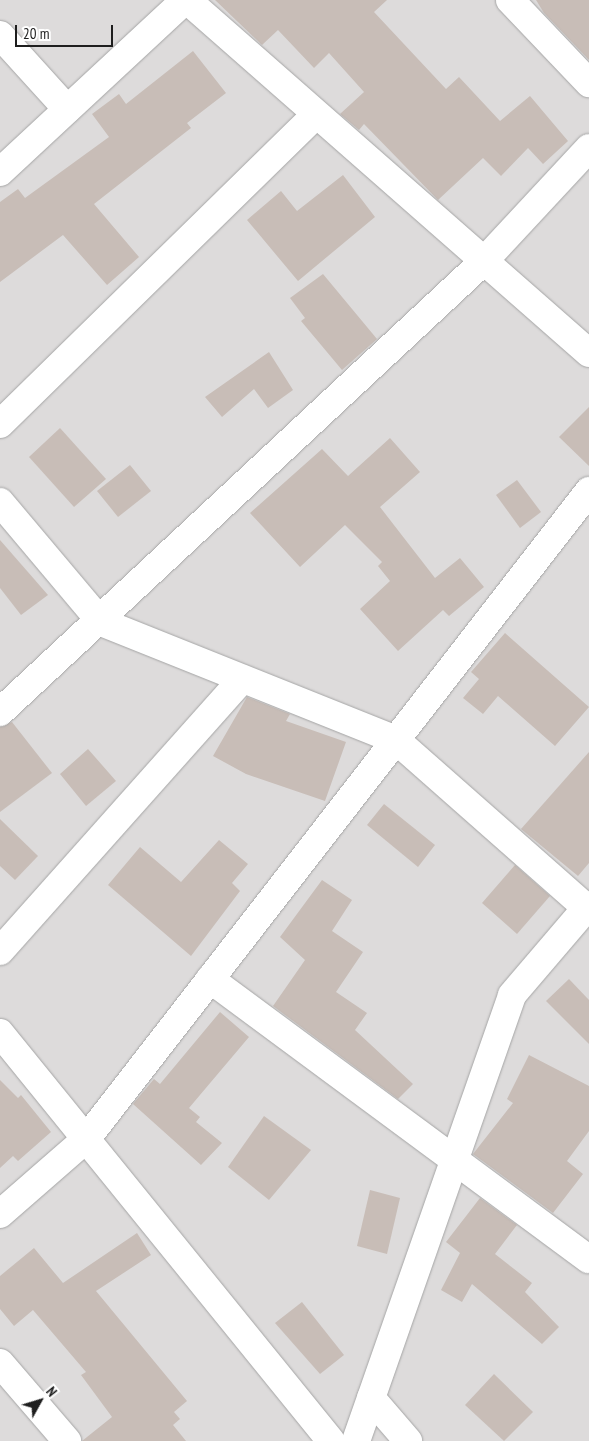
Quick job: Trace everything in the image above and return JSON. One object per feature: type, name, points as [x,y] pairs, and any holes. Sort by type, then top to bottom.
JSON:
[{"type":"street","points":[[0,172],[186,0],[589,353]]},
{"type":"street","points":[[510,0],[589,84]]},
{"type":"street","points":[[0,35],[67,110]]},
{"type":"street","points":[[0,424],[316,115]]},
{"type":"street","points":[[0,712],[102,622],[484,262],[589,148]]},
{"type":"street","points":[[0,1214],[88,1138],[589,491]]},
{"type":"street","points":[[0,502],[102,622],[396,740],[588,907],[512,995],[356,1441]]},
{"type":"street","points":[[5,936],[242,679]]},
{"type":"street","points":[[210,979],[589,1259]]},
{"type":"street","points":[[0,1033],[88,1138],[331,1441]]},
{"type":"street","points":[[0,1364],[67,1441]]},
{"type":"street","points":[[371,1398],[408,1441]]},
{"type":"shaded area","points":[[0,0],[589,0],[589,1441],[0,1441]]},
{"type":"building","points":[[215,0],[387,0],[374,12],[446,89],[459,77],[500,121],[530,96],[568,141],[543,164],[528,148],[501,176],[483,158],[438,200],[364,124],[359,130],[340,114],[364,92],[329,53],[314,68],[278,30],[262,45]]},
{"type":"building","points":[[536,0],[589,0],[589,60],[544,13]]},
{"type":"building","points":[[193,51],[226,93],[187,123],[191,128],[94,204],[139,257],[107,285],[63,235],[0,282],[0,202],[18,189],[25,198],[109,137],[92,114],[119,94],[126,104]]},
{"type":"building","points":[[343,175],[375,217],[298,281],[247,220],[281,191],[297,211]]},
{"type":"building","points":[[323,274],[377,339],[342,370],[301,321],[305,318],[290,298]]},
{"type":"building","points":[[269,352],[293,390],[268,408],[254,389],[222,417],[205,397]]},
{"type":"building","points":[[589,407],[589,466],[559,437]]},
{"type":"building","points":[[60,428],[106,479],[74,507],[29,457]]},
{"type":"building","points":[[390,438],[420,472],[380,507],[435,578],[460,558],[484,587],[449,616],[443,610],[398,651],[360,609],[390,581],[378,566],[382,562],[345,525],[300,567],[250,513],[322,449],[348,476]]},
{"type":"building","points":[[130,465],[151,491],[118,517],[97,491]]},
{"type":"building","points":[[517,480],[541,512],[520,528],[496,495]]},
{"type":"building","points":[[0,540],[48,595],[21,615],[0,588]]},
{"type":"building","points":[[505,633],[589,707],[555,746],[498,696],[483,714],[463,698],[479,679],[471,672]]},
{"type":"building","points":[[247,697],[290,714],[286,721],[346,742],[325,801],[246,774],[213,756]]},
{"type":"building","points":[[12,722],[52,773],[0,812],[0,727]]},
{"type":"building","points":[[88,749],[116,781],[86,806],[60,774]]},
{"type":"building","points":[[589,752],[589,863],[578,876],[521,829]]},
{"type":"building","points":[[384,804],[435,845],[418,867],[367,825]]},
{"type":"building","points":[[0,819],[38,856],[15,880],[0,866]]},
{"type":"building","points":[[219,840],[248,864],[232,883],[240,891],[191,956],[108,885],[140,847],[181,882]]},
{"type":"building","points":[[515,865],[550,896],[517,934],[482,903]]},
{"type":"building","points":[[322,880],[352,900],[332,931],[363,952],[336,992],[367,1013],[355,1030],[413,1084],[398,1099],[273,1006],[305,960],[280,937]]},
{"type":"building","points":[[569,979],[589,1000],[589,1044],[546,1001]]},
{"type":"building","points":[[220,1012],[249,1037],[189,1108],[200,1117],[196,1122],[222,1143],[201,1165],[133,1104],[154,1079],[160,1084]]},
{"type":"building","points":[[529,1055],[589,1086],[589,1131],[567,1161],[583,1174],[553,1213],[473,1154],[513,1103],[507,1099]]},
{"type":"building","points":[[0,1080],[18,1098],[21,1095],[51,1132],[18,1161],[13,1156],[0,1168]]},
{"type":"building","points":[[264,1116],[311,1150],[269,1200],[228,1167]]},
{"type":"building","points":[[370,1190],[400,1198],[387,1254],[357,1246]]},
{"type":"building","points":[[480,1198],[517,1225],[495,1254],[532,1283],[525,1292],[559,1327],[542,1344],[472,1284],[462,1302],[441,1290],[460,1253],[446,1242]]},
{"type":"building","points":[[137,1233],[151,1255],[96,1291],[187,1401],[174,1412],[180,1419],[173,1425],[186,1441],[82,1441],[112,1417],[81,1375],[86,1372],[33,1310],[14,1326],[0,1309],[0,1276],[34,1248],[63,1283]]},
{"type":"building","points":[[302,1302],[344,1355],[320,1374],[275,1323]]},
{"type":"building","points":[[494,1374],[533,1412],[504,1441],[465,1405]]}]
